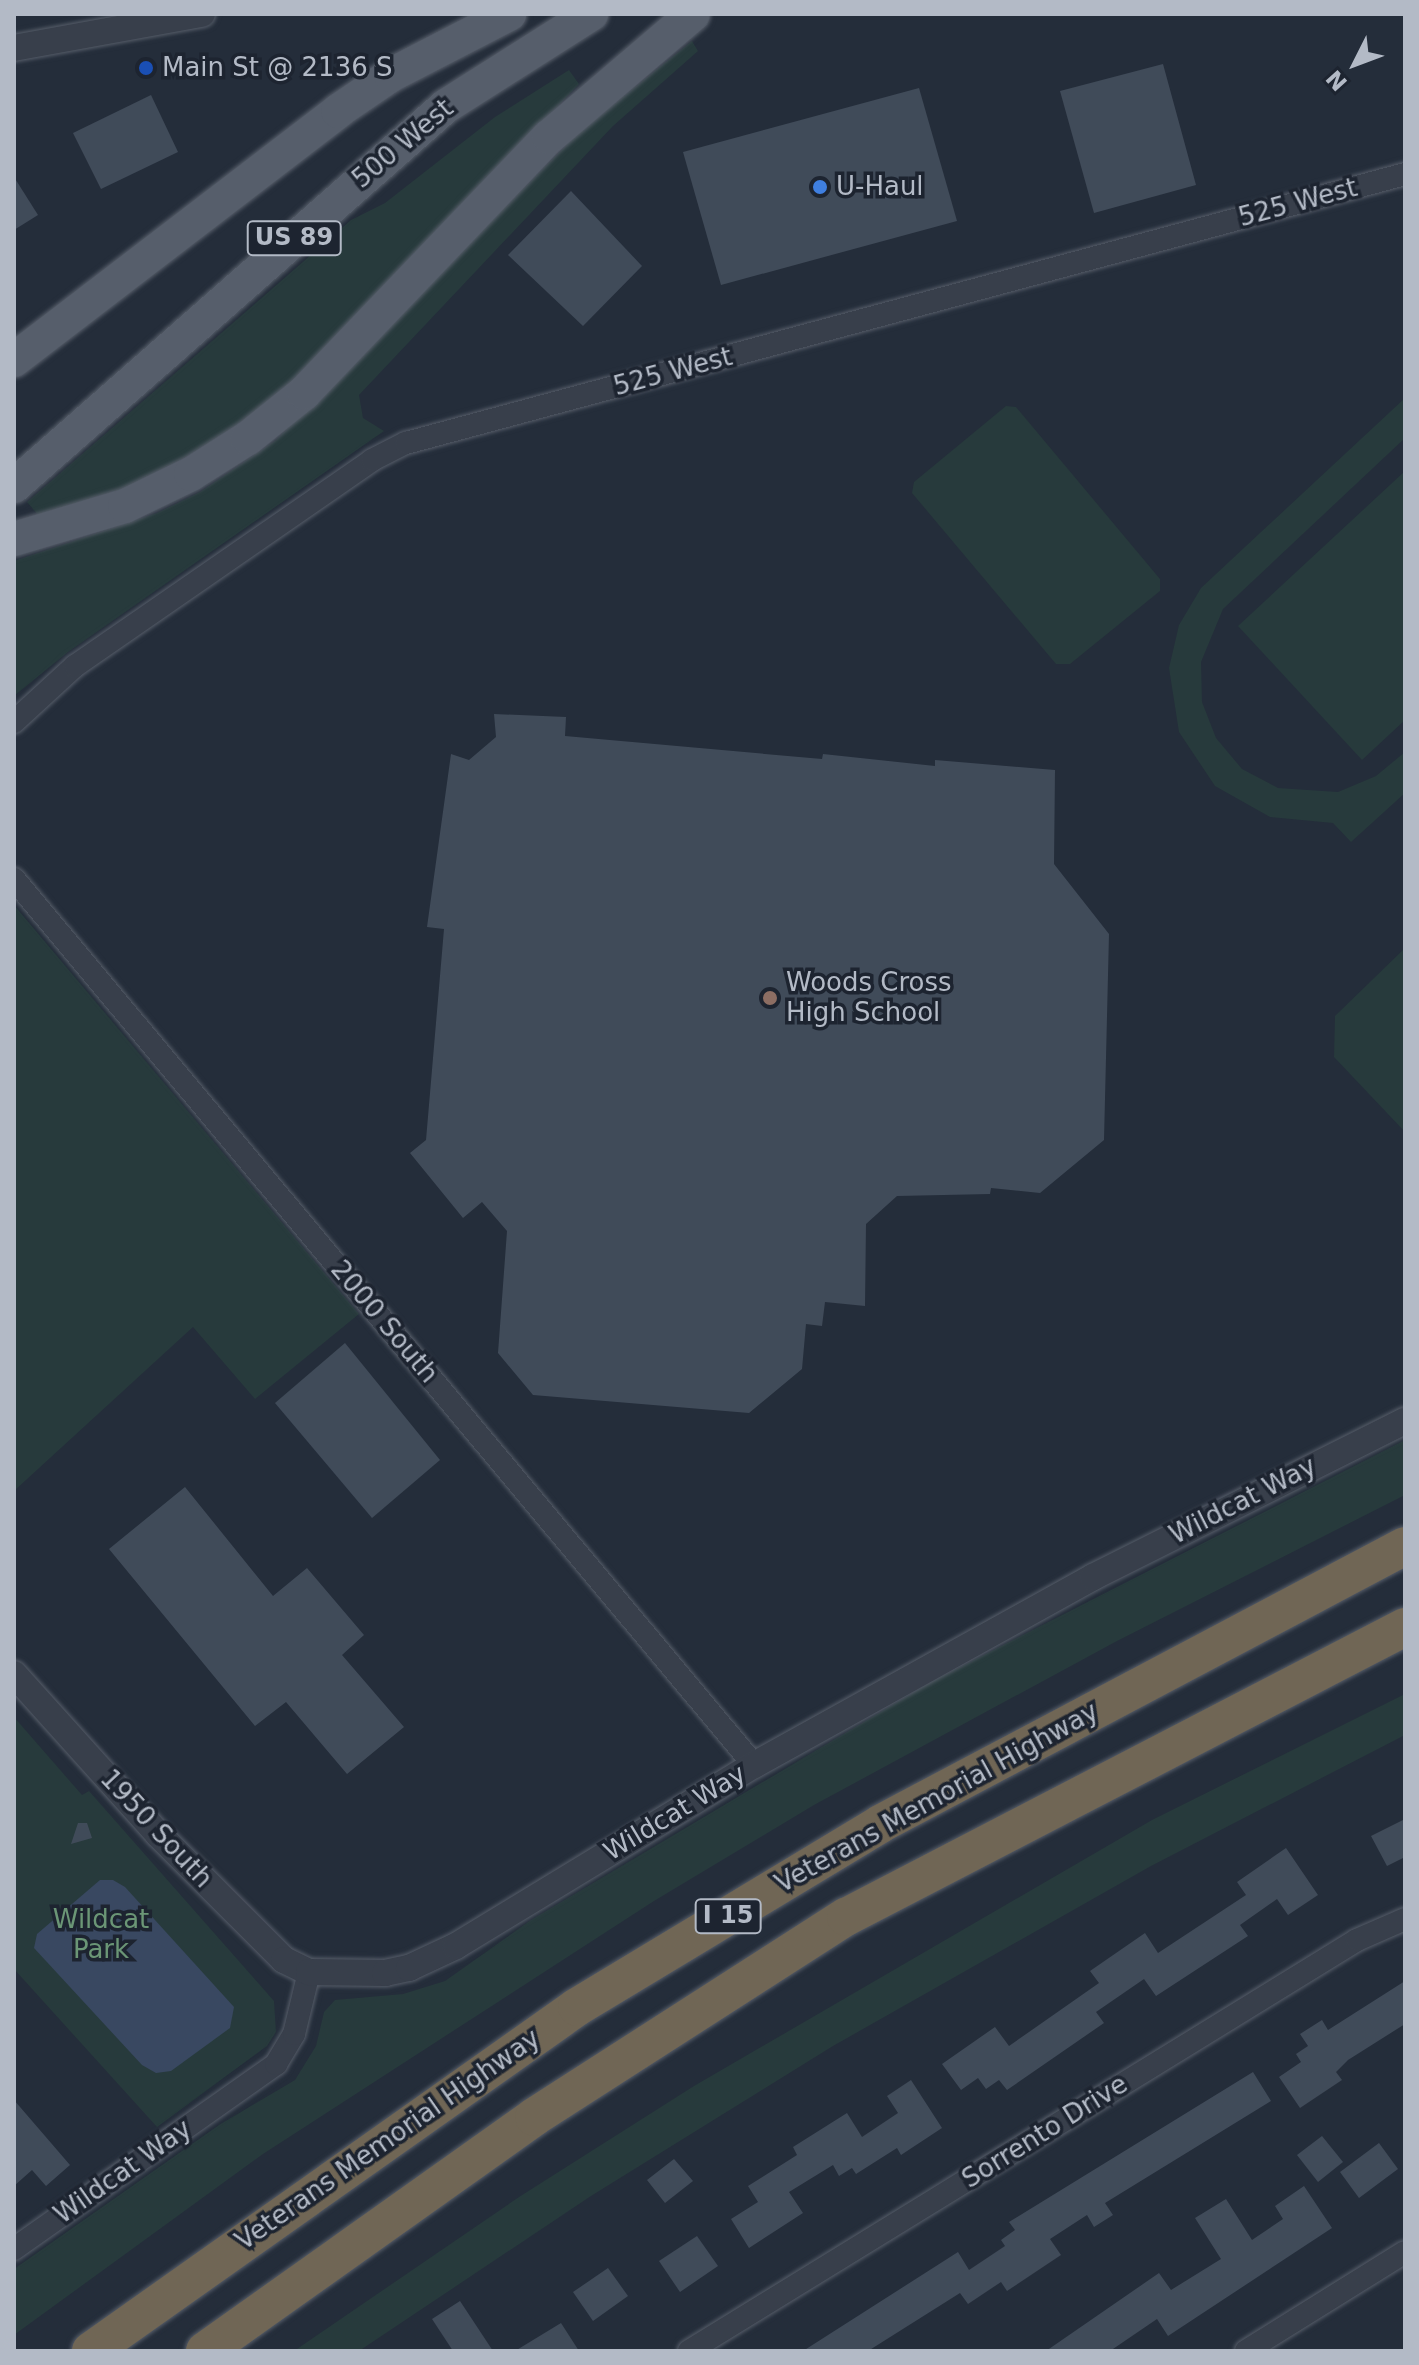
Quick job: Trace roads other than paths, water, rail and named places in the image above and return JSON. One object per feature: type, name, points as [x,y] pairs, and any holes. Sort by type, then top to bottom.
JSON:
[{"type":"highway","name":"Veterans Memorial Highway","points":[[91,2351],[577,2007],[880,1824],[1405,1546]]},
{"type":"highway","name":"I 15","points":[[205,2351],[534,2117],[846,1917],[1405,1627]]},
{"type":"main road","points":[[14,360],[338,111],[391,75],[509,14]]},
{"type":"main road","name":"500 West","points":[[14,486],[446,106],[591,14]]},
{"type":"main road","points":[[14,539],[125,506],[191,474],[282,411],[549,137],[693,14]]},
{"type":"street","points":[[14,48],[202,14]]},
{"type":"street","name":"525 West","points":[[14,722],[75,666],[372,460],[406,443],[1405,174]]},
{"type":"street","name":"2000 South","points":[[14,879],[754,1765]]},
{"type":"street","name":"Wildcat Way","points":[[14,2249],[276,2064],[294,2034],[309,1972],[385,1973],[432,1959],[754,1765],[1093,1577],[1405,1421]]},
{"type":"street","name":"1950 South","points":[[14,1674],[158,1834],[284,1960],[309,1972]]},
{"type":"street","name":"Sorrento Drive","points":[[689,2351],[1357,1940],[1405,1919]]},
{"type":"street","points":[[1246,2351],[1405,2252]]},
{"type":"water","points":[[100,1880],[113,1880],[125,1887],[234,2007],[230,2028],[171,2071],[156,2073],[142,2065],[34,1948],[37,1934]]},
{"type":"place","name":"Main St @ 2136 S","points":[[146,68]]},
{"type":"place","name":"U-Haul","points":[[820,187]]},
{"type":"place","name":"Woods Cross High School","points":[[770,998]]},
{"type":"park label","name":"Wildcat Park","points":[[101,1935]]}]
